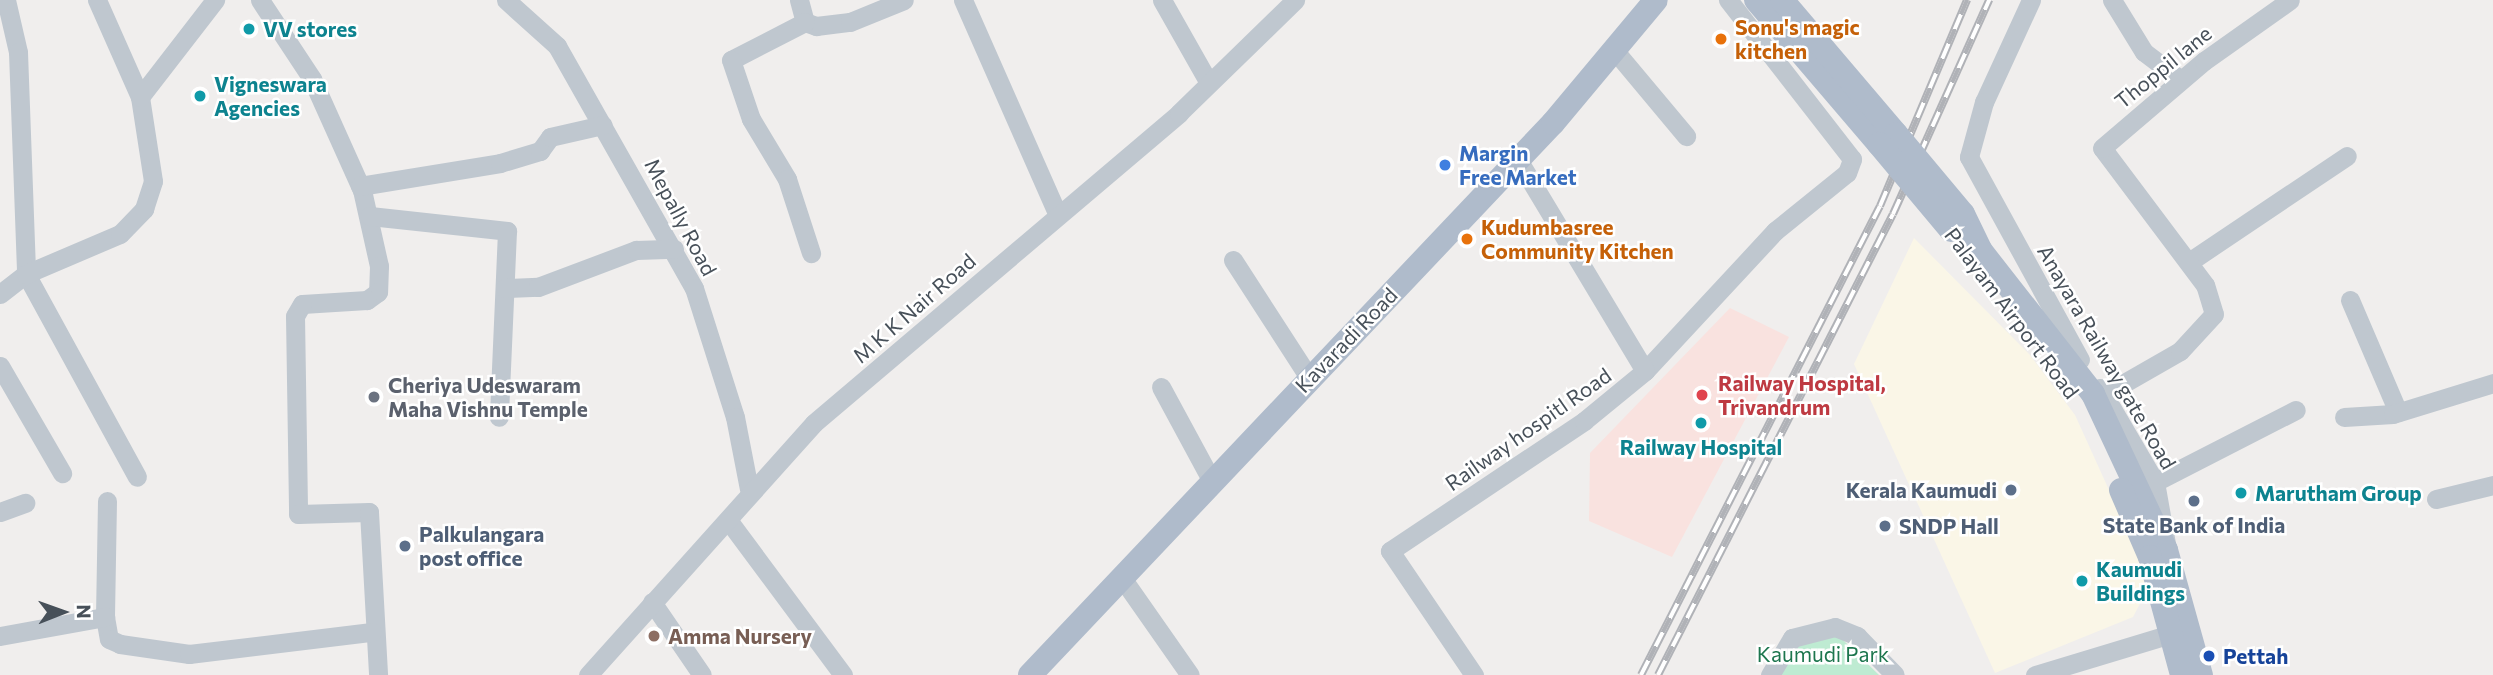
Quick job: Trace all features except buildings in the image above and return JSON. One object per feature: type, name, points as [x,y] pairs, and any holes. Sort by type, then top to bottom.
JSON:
[{"type":"main road","name":"Kavaradi Road","points":[[1030,675],[1518,160],[1615,51],[1656,0]]},
{"type":"main road","points":[[1756,0],[1887,139]]},
{"type":"main road","points":[[1782,0],[1887,139],[1957,222]]},
{"type":"main road","name":"Palayam Airport Road","points":[[1957,222],[2093,394],[2166,550],[2183,630],[2182,675]]},
{"type":"main road","name":"Palayam Airport Road","points":[[1957,222],[2096,430],[2201,675]]},
{"type":"street","points":[[6,0],[18,52],[26,274],[138,477]]},
{"type":"street","points":[[0,294],[26,274],[120,234],[144,209],[153,181],[141,97],[97,0]]},
{"type":"street","points":[[141,97],[215,0]]},
{"type":"street","points":[[260,0],[312,79],[360,186],[370,216],[378,292],[367,300],[302,304],[295,316],[295,376],[298,514],[369,513],[372,632],[378,675]]},
{"type":"street","name":"Mepally Road","points":[[506,0],[557,46],[694,288],[735,417],[749,489]]},
{"type":"street","points":[[799,0],[805,22]]},
{"type":"street","points":[[811,253],[788,179],[751,119],[731,60],[805,22],[850,22],[904,0]]},
{"type":"street","points":[[963,0],[1057,213]]},
{"type":"street","points":[[1162,0],[1209,83]]},
{"type":"street","name":"M K K Nair Road","points":[[588,675],[728,520],[749,489],[814,424],[1209,83],[1295,0]]},
{"type":"street","points":[[1645,371],[1775,231],[1847,173],[1852,159],[1728,0]]},
{"type":"street","name":"Anayara Railway gate Road","points":[[2031,0],[1984,102],[1969,157],[2068,343],[2105,394],[2155,482],[2165,514],[2166,550]]},
{"type":"street","points":[[2112,0],[2144,52],[2181,80]]},
{"type":"street","name":"Thoppil lane","points":[[2189,262],[2102,148],[2181,80],[2290,0]]},
{"type":"street","points":[[1615,51],[1686,136]]},
{"type":"street","points":[[360,186],[500,163],[540,151],[550,137],[603,125]]},
{"type":"street","points":[[2105,394],[2180,351],[2214,314],[2213,299],[2189,262],[2347,156]]},
{"type":"street","name":"Railway hospitl Road","points":[[1474,675],[1390,551],[1584,421],[1645,371],[1518,160]]},
{"type":"street","points":[[370,216],[507,231],[499,416]]},
{"type":"street","points":[[505,288],[538,287],[636,250],[674,249]]},
{"type":"street","points":[[1233,260],[1310,379]]},
{"type":"street","points":[[2350,300],[2398,412]]},
{"type":"street","points":[[0,366],[62,473]]},
{"type":"street","points":[[2344,417],[2398,412],[2493,383]]},
{"type":"street","points":[[1161,387],[1213,483]]},
{"type":"street","points":[[2155,482],[2296,410]]},
{"type":"street","points":[[2436,499],[2493,485]]},
{"type":"street","points":[[107,501],[105,617],[109,639],[165,655],[372,632]]},
{"type":"street","points":[[0,512],[25,503]]},
{"type":"street","points":[[728,520],[843,675]]},
{"type":"street","points":[[1122,578],[1190,675]]},
{"type":"street","points":[[652,602],[702,675]]},
{"type":"street","points":[[0,636],[105,617]]},
{"type":"street","points":[[1770,675],[1792,638],[1835,627],[1857,636],[1895,675]]},
{"type":"street","points":[[2035,675],[2183,630]]},
{"type":"shaded area","name":"Kerala Kaumudi","points":[[1914,238],[2030,355],[2075,415],[2143,565],[2146,592],[2133,617],[1995,673],[1854,364]]},
{"type":"shaded area","name":"Railway Hospital, Trivandrum","points":[[1730,308],[1789,337],[1672,557],[1589,521],[1590,453]]},
{"type":"green space","name":"Kaumudi Park","points":[[1839,636],[1879,675],[1778,675],[1796,641]]},
{"type":"railway","points":[[1641,675],[1880,206],[1967,0]]},
{"type":"railway","points":[[1658,675],[1893,214],[1989,0]]},
{"type":"place","name":"VV stores","points":[[249,29]]},
{"type":"place","name":"Sonu's magic kitchen","points":[[1721,39]]},
{"type":"place","name":"Vigneswara Agencies","points":[[200,96]]},
{"type":"place","name":"Margin Free Market","points":[[1445,165]]},
{"type":"place","name":"Kudumbasree Community Kitchen","points":[[1467,239]]},
{"type":"place","name":"Railway Hospital, Trivandrum","points":[[1702,395]]},
{"type":"place","name":"Cheriya Udeswaram Maha Vishnu Temple","points":[[374,397]]},
{"type":"place","name":"Railway Hospital","points":[[1701,423]]},
{"type":"place","name":"Kerala Kaumudi","points":[[2011,490]]},
{"type":"place","name":"Marutham Group","points":[[2241,493]]},
{"type":"place","name":"State Bank of India","points":[[2194,501]]},
{"type":"place","name":"SNDP Hall","points":[[1885,526]]},
{"type":"place","name":"Palkulangara post office","points":[[405,546]]},
{"type":"place","name":"Kaumudi Buildings","points":[[2082,581]]},
{"type":"place","name":"Amma Nursery","points":[[654,636]]},
{"type":"place","name":"Pettah","points":[[2209,656]]}]
